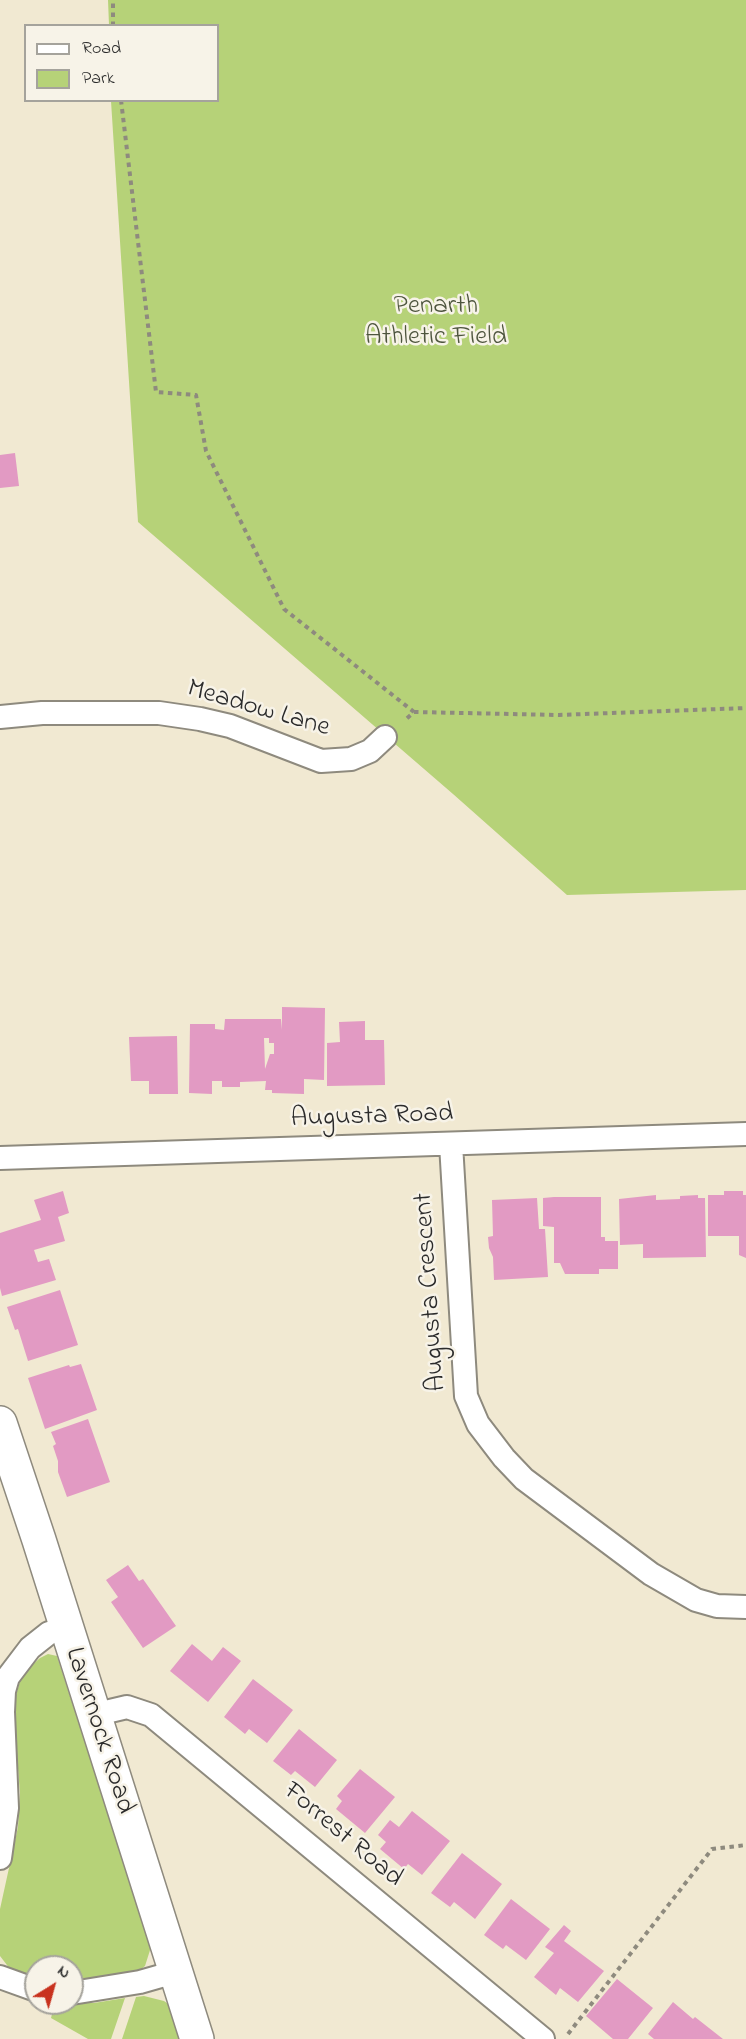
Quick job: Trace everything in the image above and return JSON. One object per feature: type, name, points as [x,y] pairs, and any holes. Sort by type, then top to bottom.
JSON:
[{"type":"main road","name":"Lavernock Road","points":[[0,1423],[197,2039]]},
{"type":"street","name":"Meadow Lane","points":[[0,717],[42,712],[169,714],[200,718],[230,726],[321,761],[351,759],[370,751],[385,737]]},
{"type":"street","name":"Augusta Road","points":[[0,1158],[746,1134]]},
{"type":"street","name":"Augusta Crescent","points":[[451,1144],[466,1396],[478,1424],[504,1458],[524,1479],[651,1574],[696,1600],[717,1606],[746,1607]]},
{"type":"street","points":[[0,1858],[7,1808],[3,1712],[4,1691],[8,1677],[30,1648],[49,1633],[66,1628]]},
{"type":"street","name":"Forrest Road","points":[[93,1715],[127,1707],[151,1715],[543,2039]]},
{"type":"street","points":[[84,1991],[140,1982],[175,1972]]},
{"type":"street","points":[[0,1977],[24,1986]]},
{"type":"path","points":[[113,0],[113,24]]},
{"type":"path","points":[[121,102],[156,392],[196,395],[206,451],[284,609],[414,712],[559,715],[746,708]]},
{"type":"path","points":[[385,737],[414,712]]},
{"type":"path","points":[[564,2039],[712,1849],[746,1845]]},
{"type":"green space","name":"Penarth Athletic Field","points":[[108,0],[746,0],[746,890],[567,895],[138,522],[111,102],[219,102],[219,24],[109,24]]},
{"type":"green space","points":[[48,1654],[57,1656],[151,1947],[145,1966],[136,1973],[84,1980],[84,1955],[24,1955],[24,1974],[10,1969],[0,1956],[0,1909],[18,1827],[20,1793],[14,1720],[16,1695],[21,1678],[40,1658]]},
{"type":"green space","points":[[144,1996],[164,2001],[171,2006],[181,2039],[122,2039],[136,1997]]},
{"type":"green space","points":[[125,1998],[111,2039],[88,2039],[51,2018],[52,2015],[84,2015],[84,2003]]},
{"type":"building","points":[[15,453],[19,486],[0,488],[0,455]]},
{"type":"building","points":[[282,1007],[325,1008],[324,1080],[304,1079],[304,1094],[272,1093],[272,1090],[265,1090],[266,1081],[240,1082],[240,1087],[222,1087],[222,1081],[212,1081],[212,1094],[189,1093],[190,1024],[215,1024],[215,1029],[224,1030],[225,1019],[281,1019],[282,1030]],"holes":[[[264,1038],[269,1038],[269,1043],[274,1043],[274,1054],[270,1054],[265,1069]]]},
{"type":"building","points":[[365,1021],[365,1040],[384,1040],[385,1085],[327,1086],[327,1043],[340,1042],[339,1022]]},
{"type":"building","points":[[177,1036],[178,1094],[149,1094],[149,1081],[131,1081],[129,1037]]},
{"type":"building","points":[[63,1191],[69,1213],[58,1217],[65,1241],[34,1250],[38,1262],[49,1259],[56,1280],[2,1296],[0,1233],[41,1220],[34,1200]]},
{"type":"building","points":[[724,1191],[743,1191],[743,1195],[746,1195],[746,1258],[739,1255],[739,1236],[708,1236],[708,1195],[724,1195]]},
{"type":"building","points":[[656,1195],[656,1200],[680,1199],[680,1196],[698,1195],[698,1198],[705,1198],[706,1257],[643,1258],[643,1244],[620,1245],[619,1199]]},
{"type":"building","points":[[601,1197],[601,1237],[605,1237],[605,1241],[618,1241],[618,1269],[599,1269],[599,1274],[565,1274],[560,1263],[554,1263],[554,1227],[543,1226],[543,1198]]},
{"type":"building","points":[[537,1198],[539,1229],[545,1229],[548,1277],[494,1280],[493,1257],[488,1237],[493,1236],[492,1200]]},
{"type":"building","points":[[60,1290],[78,1345],[28,1361],[18,1329],[15,1330],[7,1307]]},
{"type":"building","points":[[81,1364],[97,1410],[45,1429],[28,1378],[69,1365],[70,1367]]},
{"type":"building","points":[[88,1419],[110,1482],[67,1497],[58,1472],[58,1461],[53,1446],[56,1444],[51,1432]]},
{"type":"building","points":[[128,1565],[139,1581],[143,1579],[176,1626],[143,1648],[111,1602],[118,1597],[106,1580]]},
{"type":"building","points":[[192,1644],[212,1661],[223,1647],[241,1661],[208,1702],[170,1671]]},
{"type":"building","points":[[253,1679],[293,1710],[267,1743],[249,1729],[245,1734],[224,1717]]},
{"type":"building","points":[[299,1729],[337,1760],[315,1787],[295,1771],[291,1775],[273,1761]]},
{"type":"building","points":[[360,1769],[395,1797],[365,1833],[336,1809],[342,1801],[337,1796]]},
{"type":"building","points":[[412,1811],[450,1841],[422,1875],[408,1864],[404,1869],[380,1849],[386,1842],[378,1835],[390,1820],[399,1827]]},
{"type":"building","points":[[462,1853],[502,1884],[475,1919],[454,1902],[450,1907],[431,1893]]},
{"type":"building","points":[[511,1899],[550,1929],[526,1960],[506,1945],[503,1949],[484,1935]]},
{"type":"building","points":[[564,1925],[571,1931],[564,1941],[604,1971],[578,2002],[560,1988],[556,1995],[534,1977],[554,1953],[545,1947]]},
{"type":"building","points":[[617,1979],[653,2008],[628,2039],[613,2039],[586,2016]]},
{"type":"building","points":[[673,2002],[723,2039],[654,2039],[648,2034]]}]
